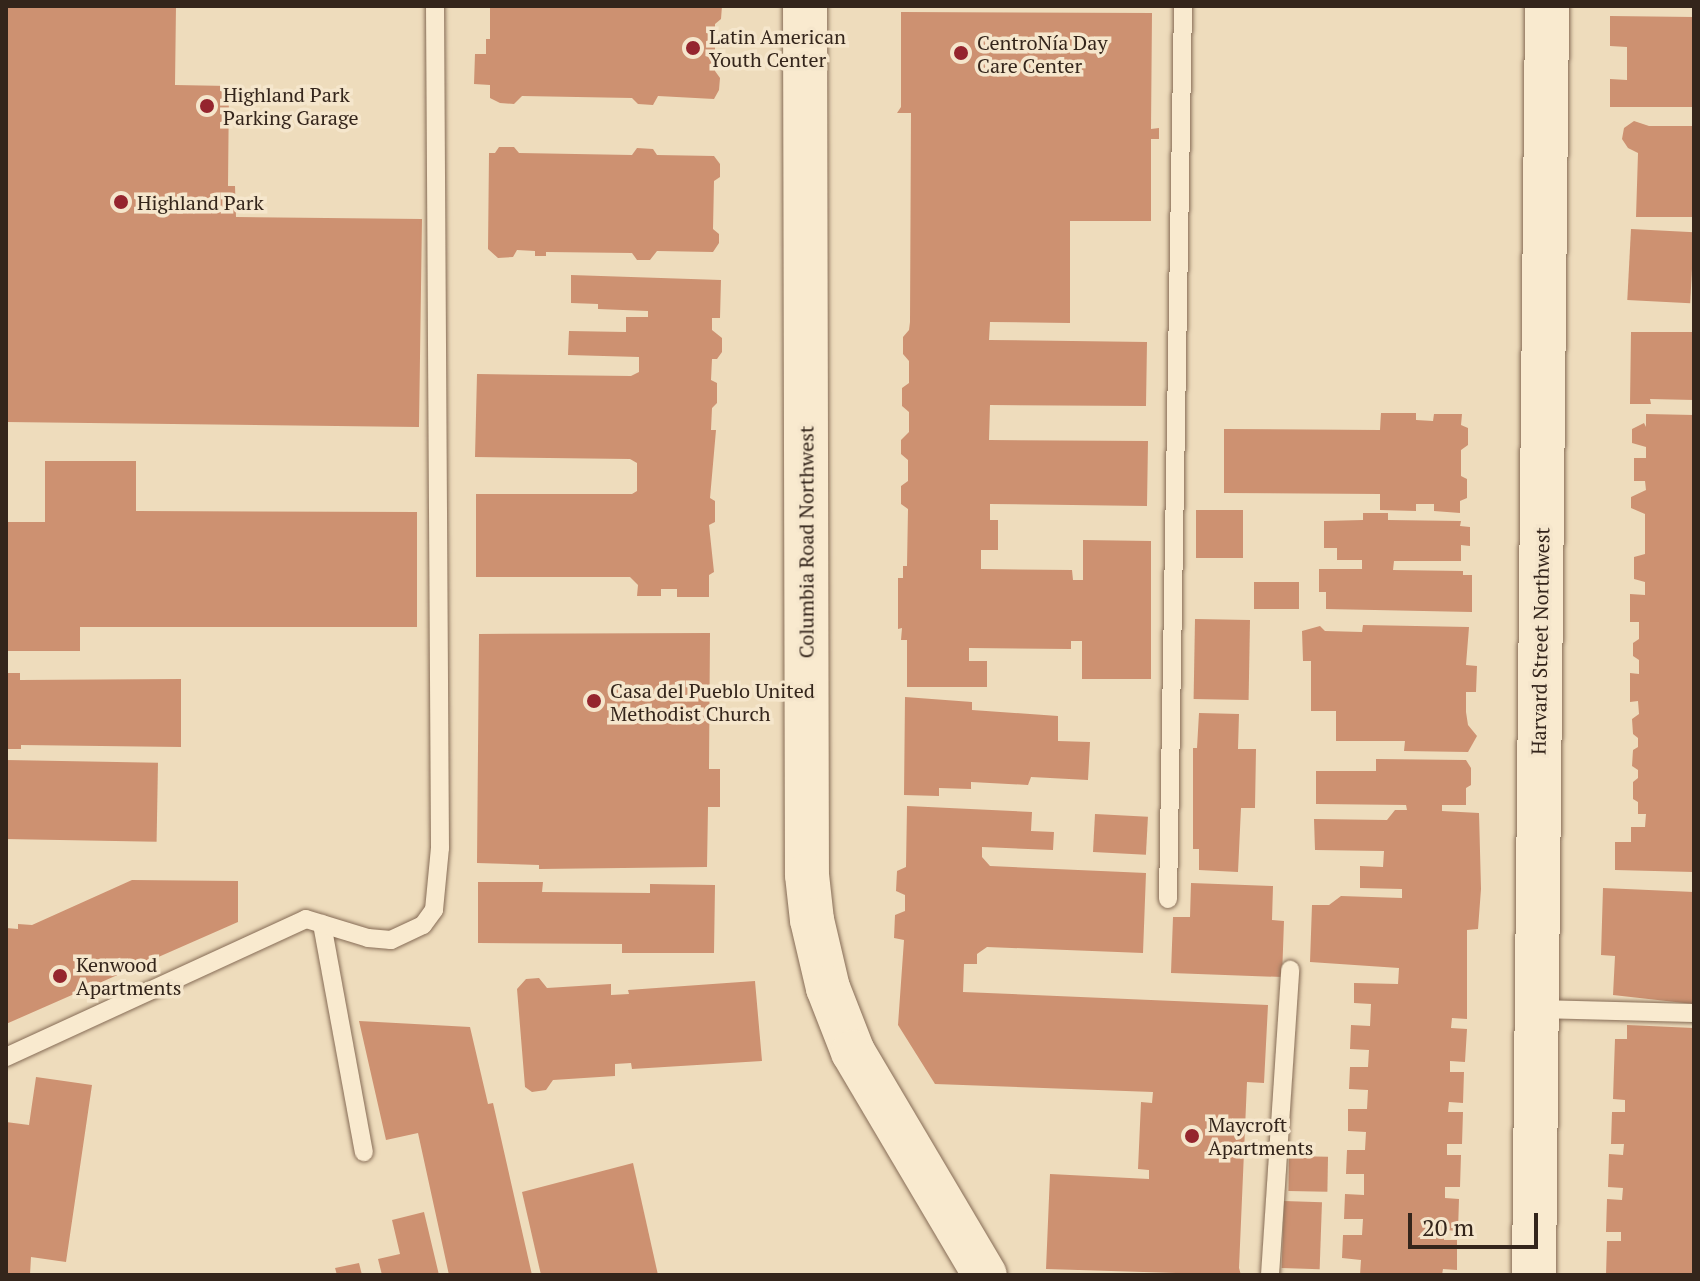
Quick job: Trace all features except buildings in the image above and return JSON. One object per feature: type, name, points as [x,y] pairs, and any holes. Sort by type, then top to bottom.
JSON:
[{"type":"main road","name":"Columbia Road Northwest","points":[[805,6],[807,875],[812,920],[828,988],[853,1052],[985,1275]]},
{"type":"main road","name":"Harvard Street Northwest","points":[[1534,1275],[1547,6]]},
{"type":"lane","points":[[6,1057],[306,919],[368,938],[391,940],[423,925],[434,910],[438,890],[435,6]]},
{"type":"lane","points":[[1168,899],[1183,6]]},
{"type":"lane","points":[[322,924],[364,1152]]},
{"type":"lane","points":[[1270,1275],[1290,970]]},
{"type":"lane","points":[[1537,1009],[1694,1013]]},
{"type":"place","name":"Latin American Youth Center","points":[[693,48]]},
{"type":"place","name":"CentroNía Day Care Center","points":[[961,53]]},
{"type":"place","name":"Highland Park Parking Garage","points":[[207,106]]},
{"type":"place","name":"Highland Park","points":[[121,202]]},
{"type":"place","name":"Casa del Pueblo United Methodist Church","points":[[594,701]]},
{"type":"place","name":"Kenwood Apartments","points":[[60,976]]},
{"type":"place","name":"Maycroft Apartments","points":[[1192,1136]]}]
